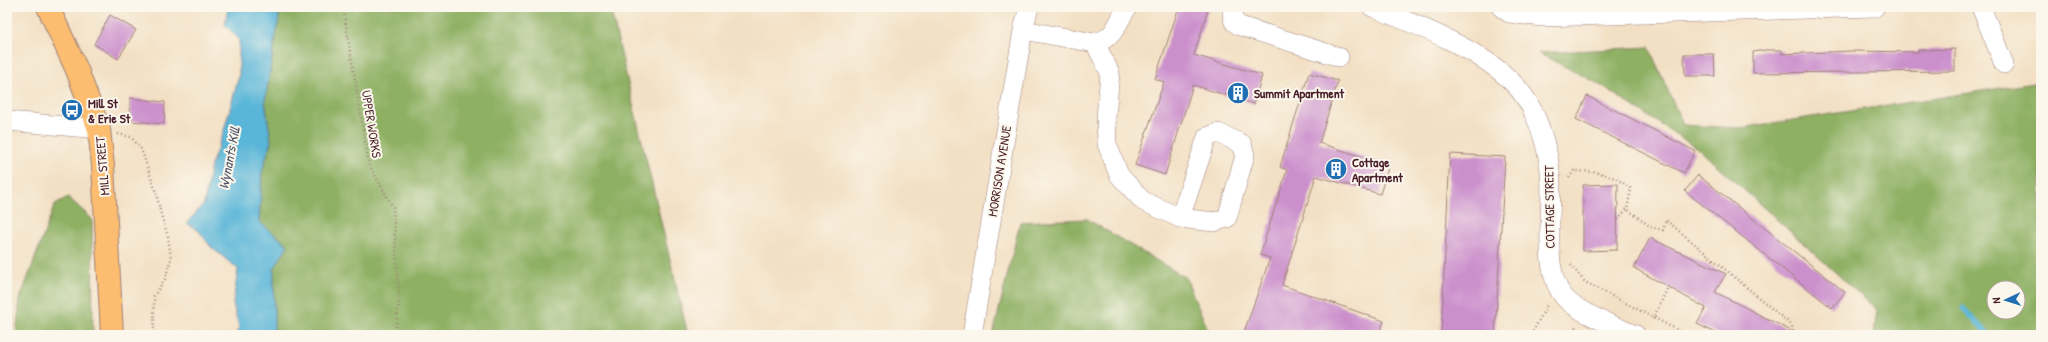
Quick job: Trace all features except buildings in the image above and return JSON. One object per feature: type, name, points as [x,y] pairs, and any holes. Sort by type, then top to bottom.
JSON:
[{"type":"main road","name":"MILL STREET","points":[[48,7],[107,131],[104,166],[112,335]]},
{"type":"street","name":"MORRISON AVENUE","points":[[972,335],[1023,30],[1029,7]]},
{"type":"street","points":[[1023,30],[1095,43],[1106,40],[1112,35],[1128,7]]},
{"type":"street","points":[[1234,7],[1232,14],[1234,22],[1240,26],[1339,56]]},
{"type":"street","name":"COTTAGE STREET","points":[[1372,7],[1455,44],[1489,62],[1511,80],[1527,101],[1538,124],[1547,152],[1551,184],[1550,255],[1558,289],[1565,299],[1583,311],[1636,335]]},
{"type":"street","points":[[1501,7],[1509,13],[1542,17],[1874,7]]},
{"type":"street","points":[[1981,7],[2004,64]]},
{"type":"street","points":[[1095,43],[1110,72],[1106,117],[1107,144],[1119,175],[1143,200],[1180,218],[1214,222],[1228,218],[1245,155],[1242,144],[1218,133],[1207,137],[1180,218]]},
{"type":"street","points":[[7,121],[107,131]]},
{"type":"path","name":"UPPER WORKS","points":[[343,7],[368,165],[393,207],[399,299],[395,335]]},
{"type":"path","points":[[107,131],[131,137],[141,149],[156,192],[161,215],[168,236],[171,259],[165,279],[154,296],[154,335]]},
{"type":"path","points":[[1569,185],[1569,178],[1574,171],[1601,172],[1616,179],[1631,189],[1627,209],[1618,219]]},
{"type":"path","points":[[1627,209],[1651,227],[1663,230],[1666,220],[1788,322],[1792,327],[1794,335]]},
{"type":"path","points":[[1570,260],[1577,275],[1585,282],[1653,319],[1687,335]]},
{"type":"path","points":[[1653,319],[1668,287]]},
{"type":"path","points":[[1531,335],[1546,304]]},
{"type":"path","points":[[1572,335],[1576,326]]},
{"type":"green space","points":[[278,7],[610,7],[688,335],[274,335],[274,269],[288,245],[259,222],[262,172],[271,141],[265,101],[279,17]]},
{"type":"green space","points":[[1649,47],[1683,125],[1740,128],[2041,82],[2041,335],[1874,335],[1877,310],[1700,150],[1599,84],[1538,53]]},
{"type":"green space","points":[[68,197],[92,219],[93,335],[16,335],[20,299],[55,204]]},
{"type":"green space","points":[[1087,219],[1186,278],[1210,335],[993,335],[1020,222]]},
{"type":"water","name":"Wynants Kill","points":[[228,7],[278,7],[279,17],[265,101],[271,141],[262,172],[259,222],[288,245],[274,269],[274,335],[237,335],[239,327],[233,304],[238,269],[211,247],[199,231],[187,223],[204,204],[211,165],[223,134],[239,76],[239,39],[225,25]]},
{"type":"waterway","points":[[1963,308],[1988,335]]},
{"type":"place","name":"Summit Apartment","points":[[1238,93]]},
{"type":"place","name":"Mill St & Erie St","points":[[72,110]]},
{"type":"place","name":"Cottage Apartment","points":[[1336,169]]}]
